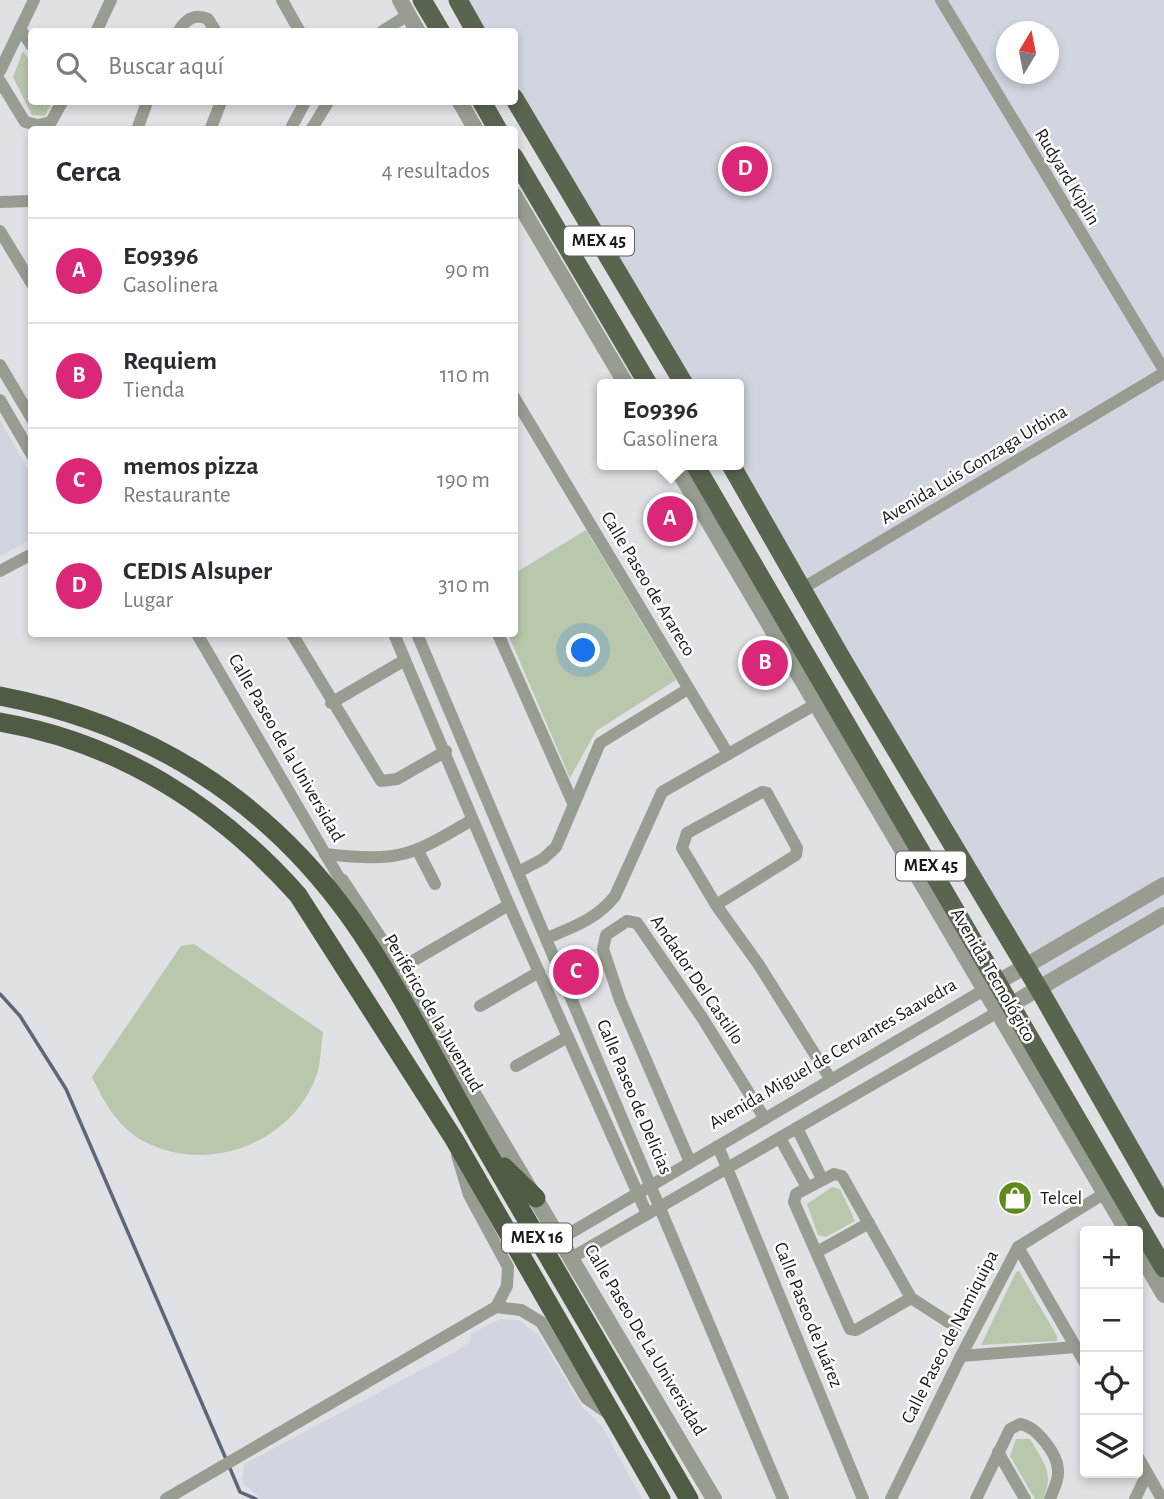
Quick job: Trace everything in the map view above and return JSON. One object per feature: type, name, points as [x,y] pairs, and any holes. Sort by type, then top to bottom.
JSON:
[{"type":"highway","name":"Periférico de la Juventud","points":[[0,696],[87,718],[138,738],[189,764],[239,800],[279,835],[322,881],[366,942],[690,1499]]},
{"type":"highway","name":"MEX 16","points":[[0,722],[77,742],[121,759],[202,806],[277,871],[314,917],[453,1139],[661,1499]]},
{"type":"highway","points":[[341,881],[366,942]]},
{"type":"highway","points":[[483,1144],[536,1198]]},
{"type":"main road","points":[[422,0],[439,28]]},
{"type":"main road","points":[[458,0],[474,28]]},
{"type":"main road","points":[[484,105],[496,126]]},
{"type":"main road","name":"MEX 45","points":[[518,105],[681,379]]},
{"type":"main road","name":"MEX 45","points":[[518,164],[645,379]]},
{"type":"main road","name":"Avenida Tecnológico","points":[[698,470],[1004,1009],[1164,1268]]},
{"type":"main road","name":"Avenida Tecnológico","points":[[735,470],[843,661],[1039,989],[1164,1208]]},
{"type":"street","points":[[0,71],[34,0]]},
{"type":"street","points":[[98,28],[111,0]]},
{"type":"street","points":[[282,0],[298,28]]},
{"type":"street","points":[[400,0],[416,28]]},
{"type":"street","name":"Rudyard Kiplin","points":[[941,0],[1164,372]]},
{"type":"street","points":[[387,28],[408,15]]},
{"type":"street","points":[[181,28],[187,19],[198,17],[208,19],[214,28]]},
{"type":"street","points":[[20,29],[28,41]]},
{"type":"street","points":[[0,81],[25,122],[31,125],[51,122],[60,105]]},
{"type":"street","points":[[138,126],[146,105]]},
{"type":"street","points":[[209,105],[216,115]]},
{"type":"street","points":[[212,126],[220,105]]},
{"type":"street","points":[[292,126],[303,105]]},
{"type":"street","points":[[313,126],[326,105]]},
{"type":"street","points":[[462,105],[474,126]]},
{"type":"street","points":[[0,202],[28,201]]},
{"type":"street","points":[[518,202],[623,379]]},
{"type":"street","points":[[0,231],[28,277]]},
{"type":"street","points":[[0,365],[28,412]]},
{"type":"street","name":"Avenida Luis Gonzaga Urbina","points":[[803,588],[1164,372]]},
{"type":"street","points":[[0,400],[28,448]]},
{"type":"street","name":"Calle Paseo de Arareco","points":[[518,404],[728,754]]},
{"type":"street","points":[[678,470],[816,704],[991,986]]},
{"type":"street","points":[[0,571],[28,556]]},
{"type":"street","name":"Calle Paseo de la Universidad","points":[[199,637],[341,881]]},
{"type":"street","points":[[294,637],[380,781],[397,779],[446,751]]},
{"type":"street","name":"Calle Paseo de Delicias","points":[[395,637],[446,751],[509,905],[648,1214]]},
{"type":"street","name":"Calle Paseo de Delicias","points":[[418,637],[520,871],[783,1499]]},
{"type":"street","points":[[499,637],[573,803]]},
{"type":"street","points":[[331,703],[405,660]]},
{"type":"street","points":[[520,871],[543,859],[556,847],[600,743],[688,689]]},
{"type":"street","points":[[547,938],[595,917],[606,908],[615,896],[663,792],[816,704]]},
{"type":"street","points":[[716,905],[796,855],[797,848],[766,793],[762,792],[683,838],[684,853],[716,905],[759,965],[831,1080]]},
{"type":"street","points":[[325,853],[379,858],[418,851],[472,820]]},
{"type":"street","points":[[418,851],[435,884]]},
{"type":"street","name":"Calle Paseo De La Universidad","points":[[341,881],[399,969],[714,1499]]},
{"type":"street","name":"Avenida Miguel de Cervantes Saavedra","points":[[560,1239],[1164,886]]},
{"type":"street","points":[[399,969],[509,905]]},
{"type":"street","points":[[571,1258],[1164,915]]},
{"type":"street","name":"Andador Del Castillo","points":[[690,1163],[620,1000],[603,949],[606,935],[627,921],[637,923],[704,1018],[765,1119]]},
{"type":"street","points":[[1068,942],[1082,964]]},
{"type":"street","points":[[480,1006],[539,972]]},
{"type":"street","points":[[1004,1009],[1124,1226]]},
{"type":"street","points":[[516,1066],[568,1037]]},
{"type":"street","points":[[893,1044],[906,1065]]},
{"type":"street","points":[[797,1128],[822,1179]]},
{"type":"street","points":[[780,1138],[807,1188]]},
{"type":"street","points":[[166,1499],[496,1307],[507,1286],[508,1267],[464,1185],[453,1139]]},
{"type":"street","name":"Calle Paseo de Juárez","points":[[718,1146],[863,1499]]},
{"type":"street","points":[[911,1298],[856,1330],[850,1329],[794,1202],[796,1194],[837,1173],[842,1176],[911,1298],[956,1327]]},
{"type":"street","name":"Calle Paseo de Namiquipa","points":[[891,1499],[1018,1247],[1105,1193]]},
{"type":"street","points":[[817,1252],[869,1223]]},
{"type":"street","points":[[1018,1247],[1080,1354]]},
{"type":"street","points":[[1143,1259],[1164,1295]]},
{"type":"street","points":[[496,1307],[521,1310],[541,1322],[586,1398],[596,1408],[614,1418]]},
{"type":"street","points":[[961,1356],[1076,1347]]},
{"type":"street","points":[[976,1499],[998,1452],[1015,1426],[1025,1425],[1034,1429],[1058,1467],[1050,1499]]},
{"type":"street","points":[[998,1452],[1025,1499]]},
{"type":"street","points":[[1143,1466],[1163,1499]]},
{"type":"street","points":[[1135,1499],[1147,1474]]},
{"type":"shaded area","points":[[464,0],[1164,0],[1164,1199],[741,470],[744,470],[744,379],[684,379],[518,92],[518,28],[481,28]]},
{"type":"shaded area","points":[[0,420],[28,470],[28,542],[0,556]]},
{"type":"shaded area","points":[[500,1319],[519,1320],[539,1336],[583,1408],[602,1426],[642,1499],[262,1499],[242,1483],[244,1464],[453,1353],[470,1342],[471,1334]]},
{"type":"green space","points":[[23,51],[28,58],[28,105],[50,105],[45,116],[32,115],[13,77]]},
{"type":"green space","points":[[586,530],[676,680],[596,731],[570,778],[509,637],[518,637],[518,571]]},
{"type":"green space","points":[[194,944],[323,1032],[317,1074],[305,1098],[289,1118],[269,1135],[246,1146],[221,1153],[196,1155],[170,1151],[135,1136],[113,1114],[92,1077],[181,946]]},
{"type":"green space","points":[[832,1187],[840,1189],[855,1221],[826,1237],[818,1235],[807,1204]]},
{"type":"green space","points":[[1019,1271],[1057,1336],[1057,1341],[981,1345],[1016,1272]]},
{"type":"green space","points":[[1016,1439],[1030,1439],[1043,1461],[1048,1481],[1043,1499],[1035,1499],[1010,1456]]},
{"type":"waterway","points":[[0,994],[20,1016],[66,1089],[226,1459]]},
{"type":"waterway","points":[[229,1466],[240,1492],[256,1499]]},
{"type":"place","name":"CEDIS Alsuper","points":[[745,169]]},
{"type":"place","name":"E09396","points":[[670,519]]},
{"type":"place","name":"Requiem","points":[[765,663]]},
{"type":"place","name":"memos pizza","points":[[576,972]]},
{"type":"place","name":"Telcel","points":[[1015,1198]]}]
